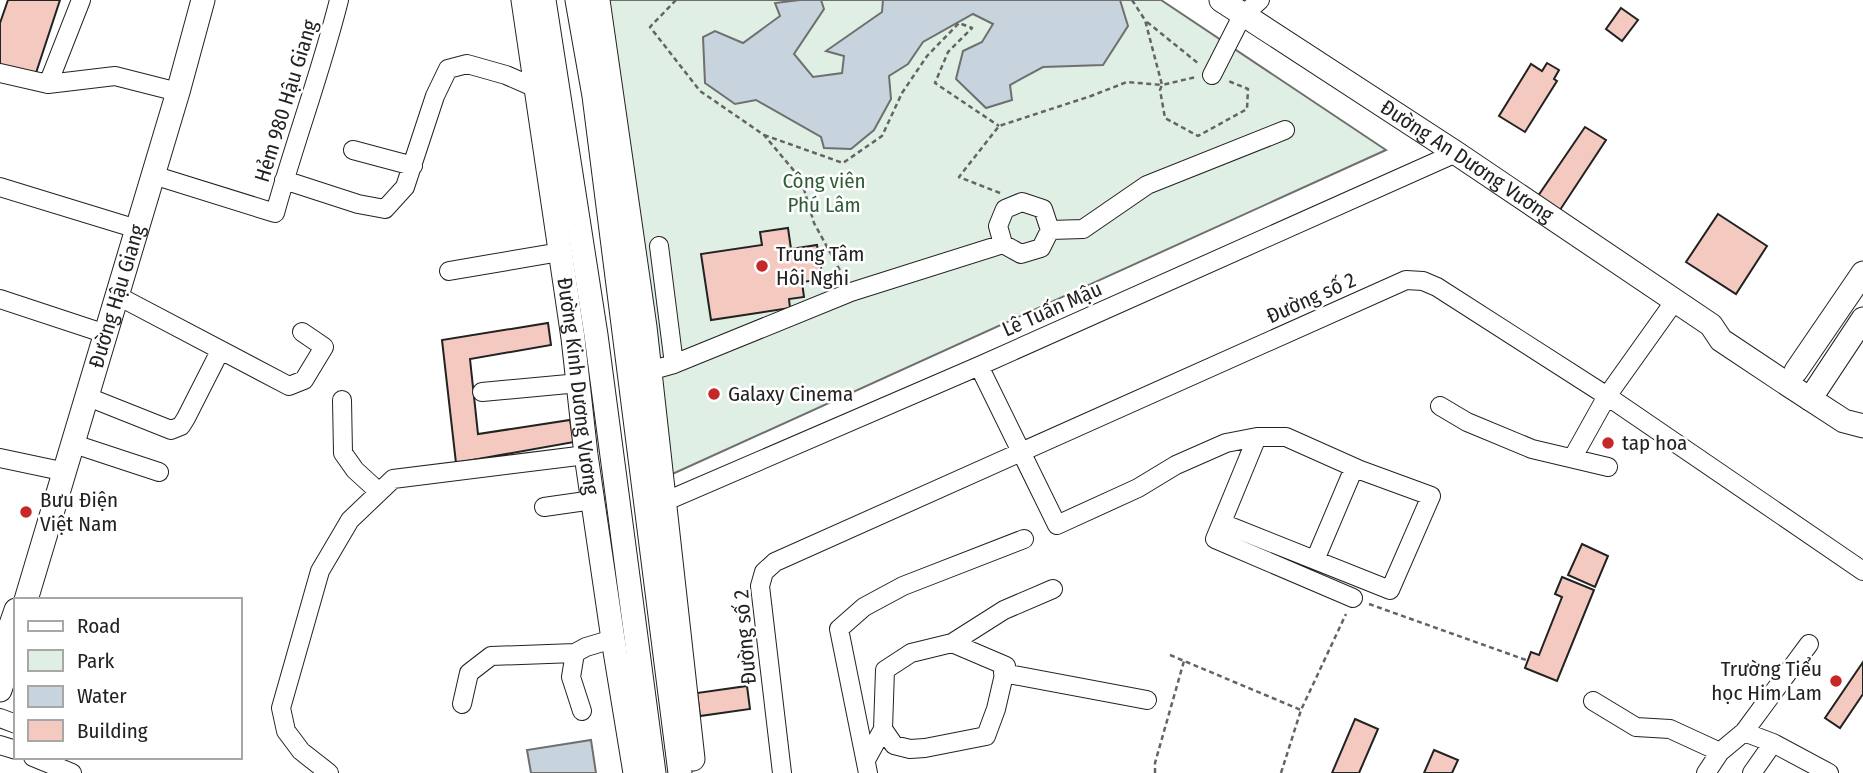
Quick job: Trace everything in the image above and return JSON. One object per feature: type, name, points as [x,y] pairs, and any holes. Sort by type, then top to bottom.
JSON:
[{"type":"main road","name":"Đường Hậu Giang","points":[[24,598],[66,472],[203,0]]},
{"type":"main road","name":"Đường Kinh Dương Vương","points":[[523,0],[560,252],[589,382],[654,773]]},
{"type":"main road","name":"Đường Kinh Dương Vương","points":[[544,0],[594,323],[586,454],[635,773]]},
{"type":"main road","points":[[578,0],[639,373]]},
{"type":"main road","points":[[598,0],[655,506],[680,773]]},
{"type":"main road","name":"Đường An Dương Vương","points":[[1221,0],[1456,153],[1674,302],[1712,325],[1731,327],[1791,378],[1815,393],[1844,421],[1862,425]]},
{"type":"main road","points":[[1791,378],[1863,273]]},
{"type":"main road","points":[[1815,393],[1863,319]]},
{"type":"main road","points":[[589,382],[639,373]]},
{"type":"main road","points":[[655,506],[695,773]]},
{"type":"main road","name":"Đường Hậu Giang","points":[[0,657],[14,622]]},
{"type":"main road","points":[[0,690],[14,647]]},
{"type":"street","points":[[48,84],[81,0]]},
{"type":"street","name":"Hẻm 980 Hậu Giang","points":[[153,175],[275,213],[327,49],[339,0]]},
{"type":"street","points":[[1212,75],[1242,16],[1260,0]]},
{"type":"street","points":[[284,180],[358,204],[385,209],[405,187],[435,96],[448,69],[467,64],[506,75],[538,89]]},
{"type":"street","points":[[0,73],[48,84],[116,76],[178,92]]},
{"type":"street","points":[[1050,230],[1083,229],[1147,185],[1285,130]]},
{"type":"street","points":[[353,150],[413,166]]},
{"type":"street","name":"Lê Tuấn Mậu","points":[[655,506],[979,366],[1456,153]]},
{"type":"street","points":[[0,187],[138,229]]},
{"type":"street","points":[[1022,202],[1043,209],[1050,230],[1041,248],[1021,254],[1003,244],[998,226],[1005,209],[1022,202]]},
{"type":"street","points":[[639,373],[674,364],[851,292],[1003,244]]},
{"type":"street","points":[[659,246],[674,364]]},
{"type":"street","points":[[449,271],[560,252]]},
{"type":"street","name":"Đường số 2","points":[[782,773],[760,586],[764,572],[775,562],[1406,280],[1423,281],[1437,286],[1607,396],[1863,570]]},
{"type":"street","points":[[118,296],[289,386],[294,386],[308,375],[324,347],[302,332]]},
{"type":"street","points":[[0,299],[106,334]]},
{"type":"street","points":[[1573,457],[1607,396],[1674,302]]},
{"type":"street","points":[[88,397],[175,430],[186,418],[220,351]]},
{"type":"street","points":[[979,366],[1057,525],[1138,488],[1176,464],[1226,443],[1257,437],[1286,437],[1354,468],[1431,496],[1390,590],[1222,523]]},
{"type":"street","points":[[482,392],[589,382]]},
{"type":"street","points":[[342,400],[344,453],[355,470],[379,492]]},
{"type":"street","points":[[1440,405],[1467,422],[1508,440],[1552,455],[1573,457],[1608,467]]},
{"type":"street","points":[[1257,437],[1215,539],[1353,598]]},
{"type":"street","points":[[74,444],[159,472]]},
{"type":"street","points":[[329,773],[301,751],[286,731],[281,708],[320,571],[350,520],[393,479],[586,454]]},
{"type":"street","points":[[0,458],[66,472]]},
{"type":"street","points":[[1315,560],[1354,468]]},
{"type":"street","points":[[544,507],[593,500]]},
{"type":"street","points":[[867,767],[839,629],[864,607],[904,586],[1024,539]]},
{"type":"street","points":[[867,767],[883,729],[886,670],[911,653],[952,643],[1004,610],[1053,589]]},
{"type":"street","points":[[462,704],[468,673],[491,656],[575,653],[613,639]]},
{"type":"street","points":[[883,729],[894,745],[909,749],[986,736],[996,709],[1006,666],[952,643]]},
{"type":"street","points":[[1706,773],[1720,752],[1744,732],[1809,644]]},
{"type":"street","points":[[575,653],[571,677],[582,711]]},
{"type":"street","points":[[1003,673],[1147,700]]},
{"type":"street","points":[[1593,701],[1636,727],[1670,729],[1720,752]]},
{"type":"street","points":[[1744,732],[1773,743],[1829,773]]},
{"type":"street","points":[[1752,773],[1773,743]]},
{"type":"street","points":[[38,759],[72,773]]},
{"type":"path","points":[[676,0],[650,27],[700,90],[764,135],[802,179],[814,223],[851,292]]},
{"type":"path","points":[[1132,0],[1145,20],[1212,75]]},
{"type":"path","points":[[1145,20],[1161,85],[1165,118],[1198,136],[1247,109]]},
{"type":"path","points":[[764,135],[843,163],[882,136],[902,93],[927,56],[958,23],[972,28],[948,52],[935,83],[999,125]]},
{"type":"path","points":[[1022,202],[959,177],[999,125],[1127,82],[1161,85]]},
{"type":"path","points":[[1281,773],[1301,710],[1353,598],[1526,660]]},
{"type":"path","points":[[1170,655],[1301,710]]},
{"type":"path","points":[[1155,773],[1184,661]]},
{"type":"green space","name":"Công viên Phú Lâm","points":[[601,0],[1161,0],[1386,150],[668,476]]},
{"type":"water","points":[[821,0],[824,9],[794,54],[813,77],[842,73],[844,56],[826,51],[882,12],[883,0],[1120,0],[1128,26],[1103,65],[1043,67],[1010,85],[1012,100],[986,108],[956,79],[963,51],[982,42],[993,24],[973,14],[923,42],[908,64],[889,76],[891,99],[874,130],[851,149],[824,148],[821,137],[756,100],[735,104],[705,83],[703,37],[715,31],[743,43],[780,16],[775,3]]},
{"type":"water","points":[[591,740],[596,773],[531,773],[527,750]]},
{"type":"building","points":[[8,0],[60,0],[35,76],[0,65],[0,23]]},
{"type":"building","points":[[1621,8],[1638,20],[1622,41],[1606,29]]},
{"type":"building","points":[[1547,63],[1559,70],[1554,79],[1557,81],[1525,132],[1499,116],[1531,64],[1542,71]]},
{"type":"building","points":[[1585,127],[1606,140],[1560,210],[1538,196]]},
{"type":"building","points":[[1718,214],[1767,246],[1736,294],[1686,262]]},
{"type":"building","name":"Trung Tâm Hôi Nghi","points":[[788,228],[791,249],[817,245],[823,279],[802,282],[804,297],[789,299],[790,308],[711,320],[701,254],[762,245],[760,232]]},
{"type":"building","points":[[548,323],[551,345],[470,359],[478,434],[570,420],[574,442],[456,463],[442,340]]},
{"type":"building","points":[[1582,544],[1608,556],[1595,587],[1568,575]]},
{"type":"building","points":[[1562,577],[1594,590],[1557,681],[1525,668],[1531,652],[1539,655],[1562,597],[1555,594]]},
{"type":"building","points":[[1863,662],[1863,694],[1840,728],[1825,718]]},
{"type":"building","points":[[747,686],[750,709],[700,716],[697,693]]},
{"type":"building","points":[[1355,719],[1378,729],[1359,773],[1332,773]]},
{"type":"building","points":[[1434,750],[1458,760],[1452,773],[1424,773]]},
{"type":"place","name":"Trung Tâm Hôi Nghi","points":[[762,266]]},
{"type":"place","name":"Galaxy Cinema","points":[[714,394]]},
{"type":"place","name":"tap hoa","points":[[1608,443]]},
{"type":"place","name":"Bưu Điện Việt Nam","points":[[26,512]]},
{"type":"place","name":"Trường Tiểu học Him Lam","points":[[1836,681]]}]
